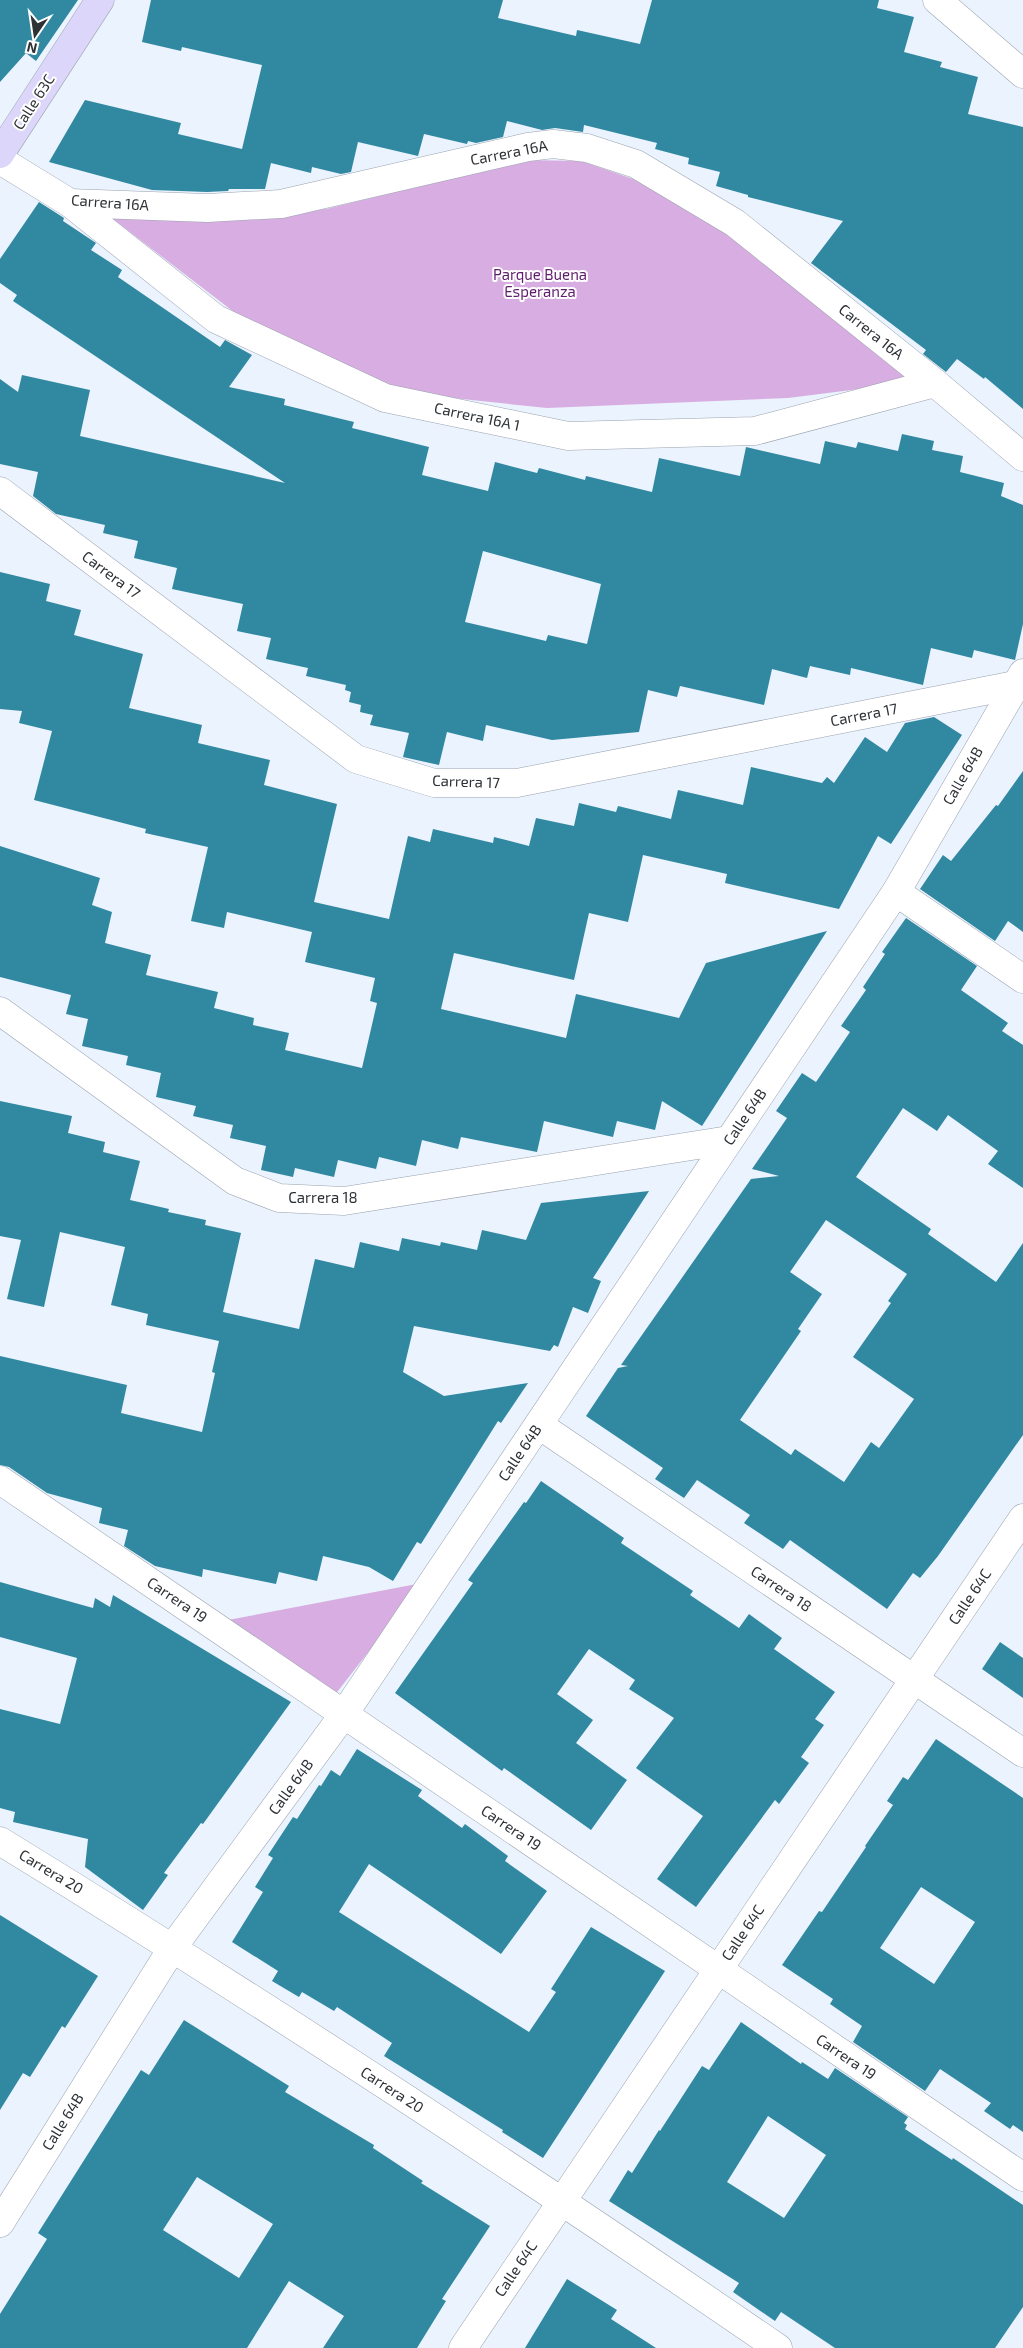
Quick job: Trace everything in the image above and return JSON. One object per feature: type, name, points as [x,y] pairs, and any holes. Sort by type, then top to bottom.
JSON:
[{"type":"street","name":"Calle 63C","points":[[0,154],[100,0]]},
{"type":"street","points":[[937,0],[1023,74]]},
{"type":"street","name":"Carrera 16A","points":[[0,160],[70,204],[208,208],[281,204],[528,147],[553,144],[587,148],[636,164],[735,223],[935,383],[1023,457]]},
{"type":"street","name":"Carrera 16A 1","points":[[70,204],[216,319],[385,398],[568,436],[755,431],[935,383]]},
{"type":"street","name":"Carrera 17","points":[[0,491],[356,759],[434,783],[517,783],[1019,679]]},
{"type":"street","name":"Calle 64B","points":[[0,2223],[173,1947],[344,1714],[896,892],[1019,679]]},
{"type":"street","points":[[896,892],[1023,979]]},
{"type":"street","name":"Carrera 18","points":[[0,1011],[235,1181],[278,1198],[344,1201],[729,1140]]},
{"type":"street","name":"Carrera 18","points":[[539,1425],[1023,1753]]},
{"type":"street","name":"Carrera 19","points":[[0,1480],[1023,2177]]},
{"type":"street","name":"Calle 64C","points":[[463,2348],[1023,1518]]},
{"type":"street","name":"Carrera 20","points":[[0,1841],[173,1947],[563,2200],[778,2348]]},
{"type":"green space","name":"Parque Buena Esperanza","points":[[525,160],[581,161],[633,179],[738,235],[915,382],[788,398],[547,408],[414,394],[273,342],[113,219],[326,209]]},
{"type":"green space","points":[[422,1583],[334,1696],[228,1620]]},
{"type":"building","points":[[0,0],[78,0],[36,61],[26,53],[0,82]]},
{"type":"building","points":[[151,0],[503,0],[498,18],[576,36],[577,30],[640,44],[652,0],[879,0],[877,8],[914,17],[904,52],[942,62],[940,67],[978,77],[968,114],[1023,127],[1023,409],[985,377],[984,379],[957,359],[946,372],[923,354],[926,350],[811,263],[843,221],[748,197],[748,195],[716,186],[720,172],[688,164],[689,158],[655,149],[657,143],[584,125],[583,132],[555,128],[542,130],[507,121],[503,137],[476,143],[468,141],[467,144],[424,134],[418,156],[358,142],[351,172],[341,174],[312,167],[311,173],[271,163],[265,189],[229,189],[228,191],[207,192],[152,190],[49,162],[85,100],[181,123],[178,134],[242,149],[262,65],[182,47],[181,51],[142,42]]},
{"type":"building","points":[[39,202],[64,218],[63,221],[96,243],[91,250],[122,270],[118,277],[220,347],[225,340],[252,355],[229,387],[285,399],[284,405],[354,422],[352,428],[429,447],[422,475],[488,491],[495,462],[537,473],[539,468],[585,480],[586,476],[652,492],[659,458],[740,476],[746,447],[820,464],[825,441],[856,448],[858,442],[898,451],[902,434],[934,441],[932,450],[963,456],[960,472],[1004,483],[1001,496],[1023,505],[1023,624],[1015,660],[974,650],[972,658],[931,648],[923,685],[851,668],[850,675],[810,666],[807,678],[772,669],[764,705],[680,686],[677,697],[648,690],[639,732],[552,740],[486,725],[483,741],[447,732],[439,765],[403,757],[409,733],[370,725],[373,715],[360,712],[361,705],[349,702],[351,692],[345,690],[346,685],[306,676],[308,668],[266,659],[271,638],[237,631],[243,604],[172,589],[177,568],[134,558],[138,541],[103,533],[105,525],[56,514],[33,496],[38,472],[0,464],[0,379],[18,392],[22,375],[90,390],[80,436],[285,483],[13,301],[17,295],[0,283],[0,259]],"holes":[[[483,551],[601,584],[587,644],[548,635],[546,641],[465,622]]]},
{"type":"building","points":[[0,572],[50,584],[46,601],[81,610],[74,635],[143,654],[129,708],[202,725],[198,743],[270,760],[264,785],[337,804],[314,902],[389,919],[408,836],[430,842],[433,829],[493,843],[494,837],[529,846],[536,818],[574,826],[579,803],[616,812],[618,806],[671,819],[678,790],[743,805],[751,767],[822,783],[827,777],[834,783],[865,737],[887,752],[905,723],[934,717],[962,735],[891,844],[878,836],[839,909],[725,883],[727,874],[643,855],[628,922],[589,913],[574,980],[454,953],[441,1009],[566,1038],[576,994],[679,1018],[706,963],[827,931],[702,1126],[662,1101],[655,1130],[617,1121],[613,1137],[544,1121],[537,1152],[461,1137],[458,1149],[422,1140],[416,1166],[379,1157],[376,1169],[338,1160],[334,1177],[295,1168],[293,1177],[261,1170],[266,1146],[230,1138],[233,1125],[193,1116],[196,1106],[156,1097],[161,1073],[126,1065],[128,1056],[82,1046],[88,1019],[66,1014],[71,995],[0,977],[0,846],[100,878],[92,905],[112,912],[105,943],[151,955],[146,975],[218,992],[214,1008],[254,1018],[253,1025],[289,1033],[285,1050],[362,1068],[377,1003],[370,1001],[375,978],[305,962],[312,932],[227,912],[224,928],[191,921],[208,847],[145,833],[146,829],[34,800],[52,731],[19,723],[22,711],[0,709]]},
{"type":"building","points":[[1023,771],[1023,932],[1008,921],[995,941],[920,889],[943,855],[951,861],[996,805],[998,806]]},
{"type":"building","points":[[906,918],[977,966],[961,990],[1008,1023],[1002,1031],[1023,1045],[1023,1188],[988,1164],[998,1151],[948,1115],[937,1131],[903,1108],[856,1177],[931,1229],[928,1234],[996,1282],[1023,1243],[1023,1435],[938,1556],[920,1578],[913,1573],[887,1609],[790,1540],[783,1549],[744,1523],[750,1515],[697,1480],[684,1498],[655,1479],[663,1468],[586,1416],[618,1368],[628,1366],[621,1365],[751,1179],[779,1176],[752,1169],[787,1118],[776,1111],[802,1073],[816,1082],[850,1032],[841,1026],[866,990],[863,987],[885,954],[882,952]],"holes":[[[826,1220],[907,1274],[888,1301],[891,1303],[853,1357],[914,1399],[879,1448],[871,1442],[844,1482],[795,1449],[791,1455],[740,1420],[801,1331],[798,1329],[822,1294],[790,1272]]]},
{"type":"building","points":[[0,1101],[72,1116],[68,1133],[105,1142],[103,1152],[140,1161],[130,1200],[169,1209],[168,1212],[206,1220],[205,1225],[241,1233],[223,1312],[299,1329],[315,1259],[354,1268],[360,1242],[399,1251],[402,1238],[440,1246],[441,1242],[477,1250],[482,1230],[526,1240],[541,1203],[649,1191],[593,1278],[601,1281],[588,1313],[573,1307],[558,1347],[554,1345],[550,1351],[414,1326],[403,1372],[444,1396],[528,1383],[501,1423],[498,1421],[421,1544],[417,1542],[393,1581],[369,1567],[323,1556],[317,1581],[279,1572],[276,1584],[203,1569],[202,1577],[155,1566],[124,1546],[128,1530],[99,1523],[102,1508],[47,1493],[9,1467],[0,1465],[0,1356],[127,1385],[121,1413],[202,1432],[215,1373],[212,1372],[219,1341],[146,1325],[148,1314],[111,1305],[125,1247],[60,1232],[44,1307],[7,1299],[21,1240],[0,1236]]},
{"type":"building","points":[[541,1481],[624,1538],[621,1543],[693,1591],[690,1595],[739,1628],[749,1614],[782,1638],[774,1649],[835,1692],[815,1719],[824,1725],[801,1757],[809,1763],[779,1804],[775,1800],[696,1907],[657,1879],[703,1816],[636,1768],[674,1718],[629,1689],[635,1680],[589,1649],[557,1694],[593,1720],[576,1743],[627,1780],[591,1830],[504,1768],[502,1771],[395,1693],[473,1583],[468,1580]]},
{"type":"building","points":[[0,1582],[93,1608],[95,1598],[110,1607],[113,1595],[291,1702],[203,1824],[201,1823],[164,1873],[168,1875],[143,1910],[85,1867],[88,1839],[13,1822],[15,1812],[0,1808],[0,1709],[60,1724],[77,1658],[0,1637]]},
{"type":"building","points":[[1000,1642],[1023,1658],[1023,1698],[982,1669]]},
{"type":"building","points":[[936,1739],[1023,1798],[1023,2132],[1013,2125],[1010,2129],[984,2111],[991,2103],[940,2069],[925,2091],[853,2042],[862,2026],[830,2004],[833,1999],[782,1965],[819,1911],[822,1912],[866,1847],[893,1805],[887,1801],[903,1777],[908,1780]],"holes":[[[921,1887],[975,1922],[934,1984],[880,1948]]]},
{"type":"building","points":[[357,1749],[422,1790],[418,1796],[462,1828],[465,1824],[508,1856],[505,1861],[547,1891],[501,1954],[369,1864],[339,1912],[529,2032],[556,1992],[551,1989],[591,1927],[665,1971],[543,2158],[502,2132],[503,2130],[384,2056],[392,2043],[337,2007],[334,2011],[302,1992],[299,1997],[272,1981],[278,1971],[232,1942],[263,1892],[255,1887],[273,1858],[268,1855],[293,1817],[297,1819],[331,1770],[340,1776]]},
{"type":"building","points":[[0,1915],[98,1976],[65,2028],[62,2026],[30,2077],[23,2073],[0,2110]]},
{"type":"building","points":[[184,2020],[289,2086],[285,2092],[374,2145],[373,2148],[423,2181],[421,2183],[490,2226],[442,2299],[446,2301],[417,2348],[323,2348],[344,2316],[289,2281],[247,2348],[0,2348],[0,2314],[47,2239],[38,2233],[141,2070],[149,2075]],"holes":[[[197,2177],[273,2224],[239,2278],[163,2230]]]},
{"type":"building","points":[[741,2022],[801,2064],[802,2062],[828,2079],[835,2068],[908,2117],[904,2123],[907,2125],[905,2129],[952,2160],[953,2158],[1023,2205],[1023,2307],[995,2348],[835,2348],[781,2312],[775,2321],[733,2292],[739,2283],[609,2201],[628,2170],[632,2173],[702,2066],[709,2070]],"holes":[[[768,2116],[826,2155],[784,2218],[727,2182]]]},
{"type":"building","points":[[567,2279],[617,2310],[611,2319],[656,2348],[525,2348]]}]
